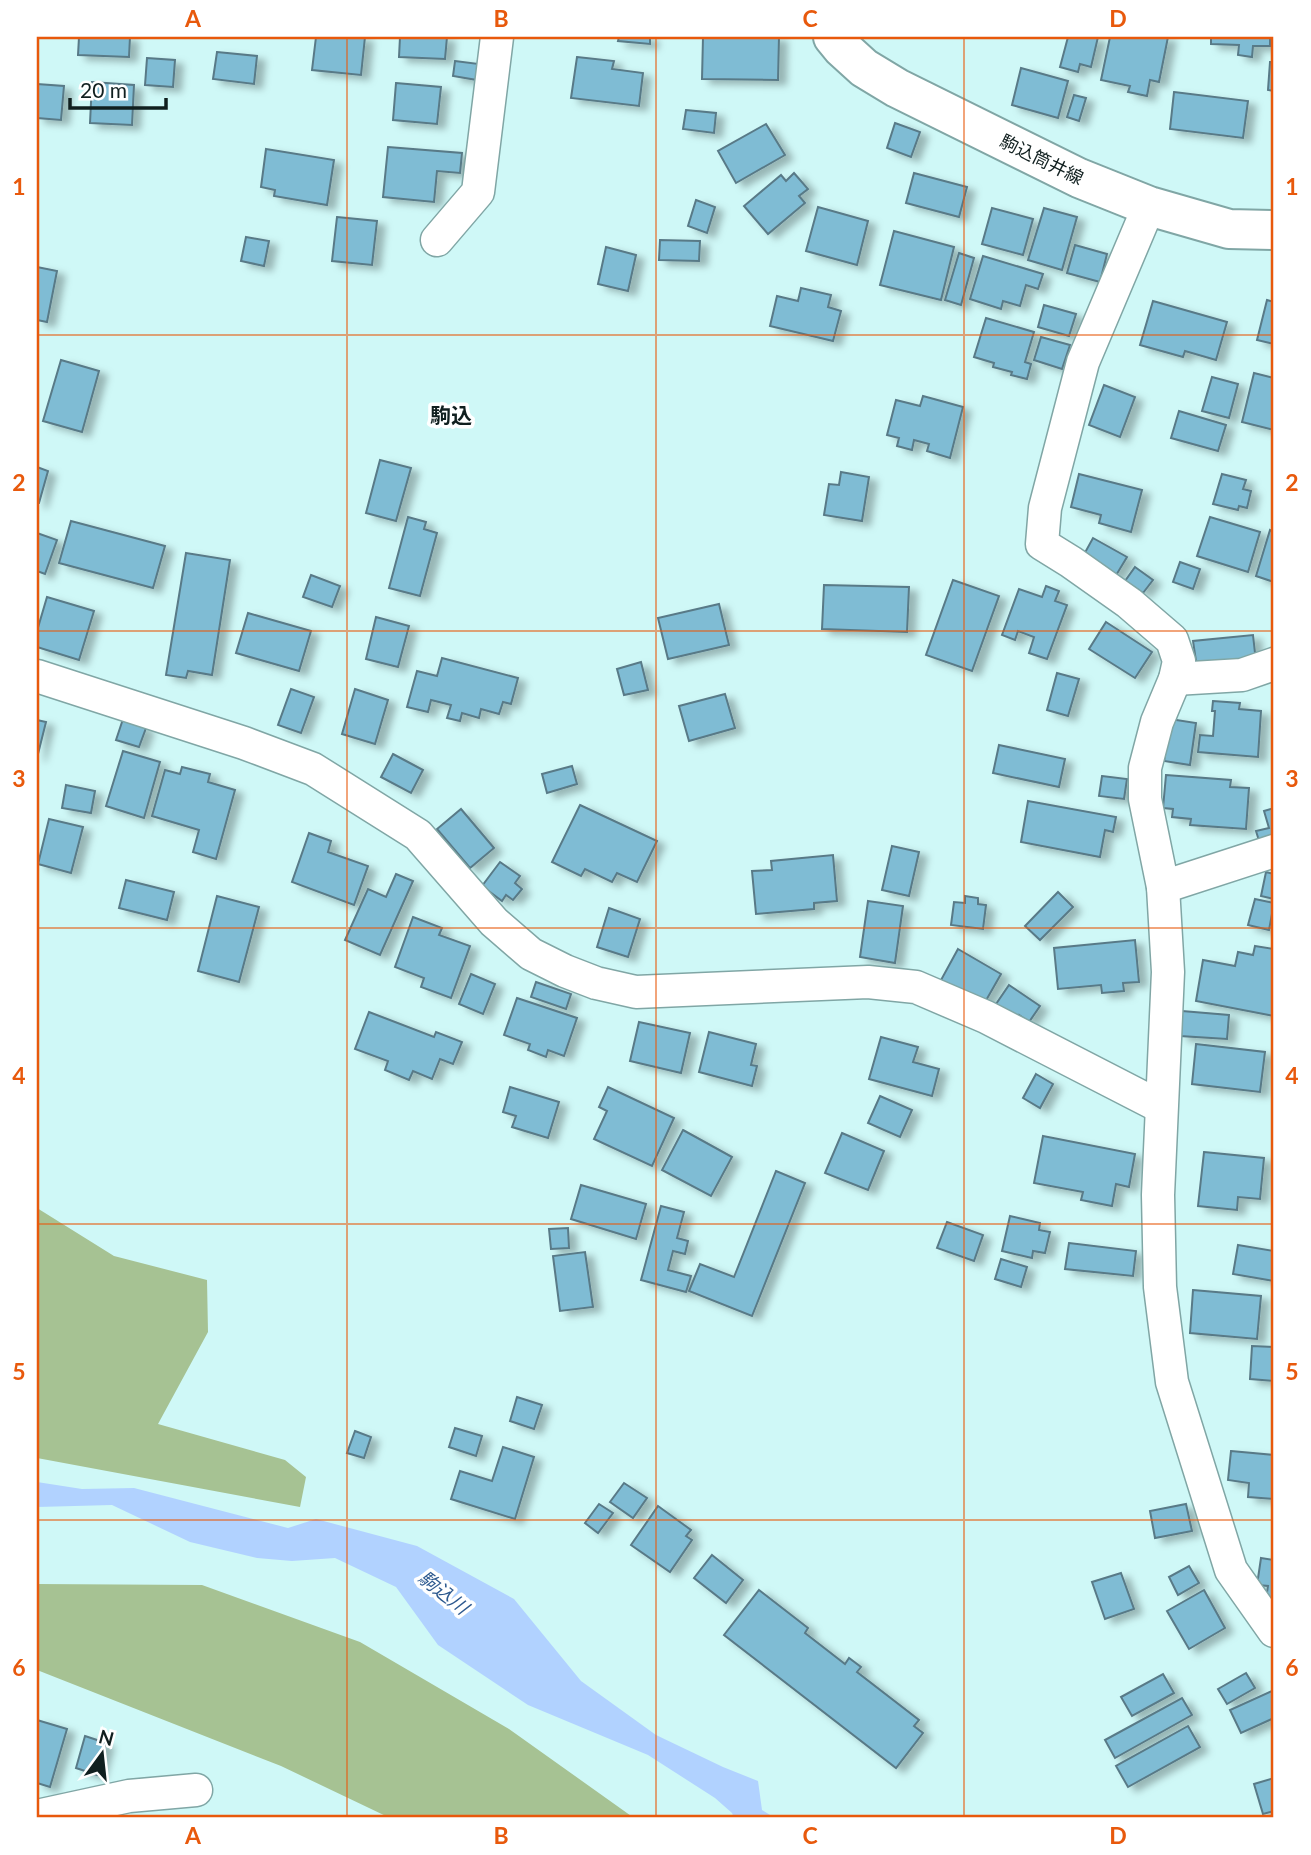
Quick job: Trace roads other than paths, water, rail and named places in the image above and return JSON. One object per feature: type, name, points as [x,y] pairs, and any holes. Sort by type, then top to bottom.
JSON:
[{"type":"main road","name":"駒込筒井線","points":[[832,37],[864,68],[897,88],[1079,178],[1149,206],[1228,229],[1274,230]]},
{"type":"street","points":[[437,240],[478,192],[497,37]]},
{"type":"street","points":[[1149,206],[1083,362],[1045,508],[1042,544],[1129,603],[1172,640],[1179,661],[1175,679],[1157,722],[1145,768],[1145,799],[1163,887],[1168,972],[1158,1195],[1160,1287],[1172,1382],[1231,1570],[1274,1631]]},
{"type":"street","points":[[1175,679],[1242,675],[1274,664]]},
{"type":"street","points":[[37,676],[244,743],[313,769],[418,835],[494,922],[531,954],[596,983],[636,992],[868,982],[916,987],[986,1017],[1161,1107]]},
{"type":"street","points":[[1163,887],[1274,851]]},
{"type":"street","points":[[37,1816],[129,1796],[196,1790]]},
{"type":"water","name":"駒込川","points":[[37,1482],[82,1489],[134,1488],[288,1528],[316,1519],[417,1546],[514,1599],[581,1681],[656,1735],[758,1781],[762,1810],[775,1818],[734,1818],[715,1798],[648,1755],[528,1705],[438,1645],[396,1587],[335,1558],[292,1561],[257,1558],[190,1542],[112,1505],[37,1507]]},
{"type":"district","name":"駒込","points":[[451,414]]}]
